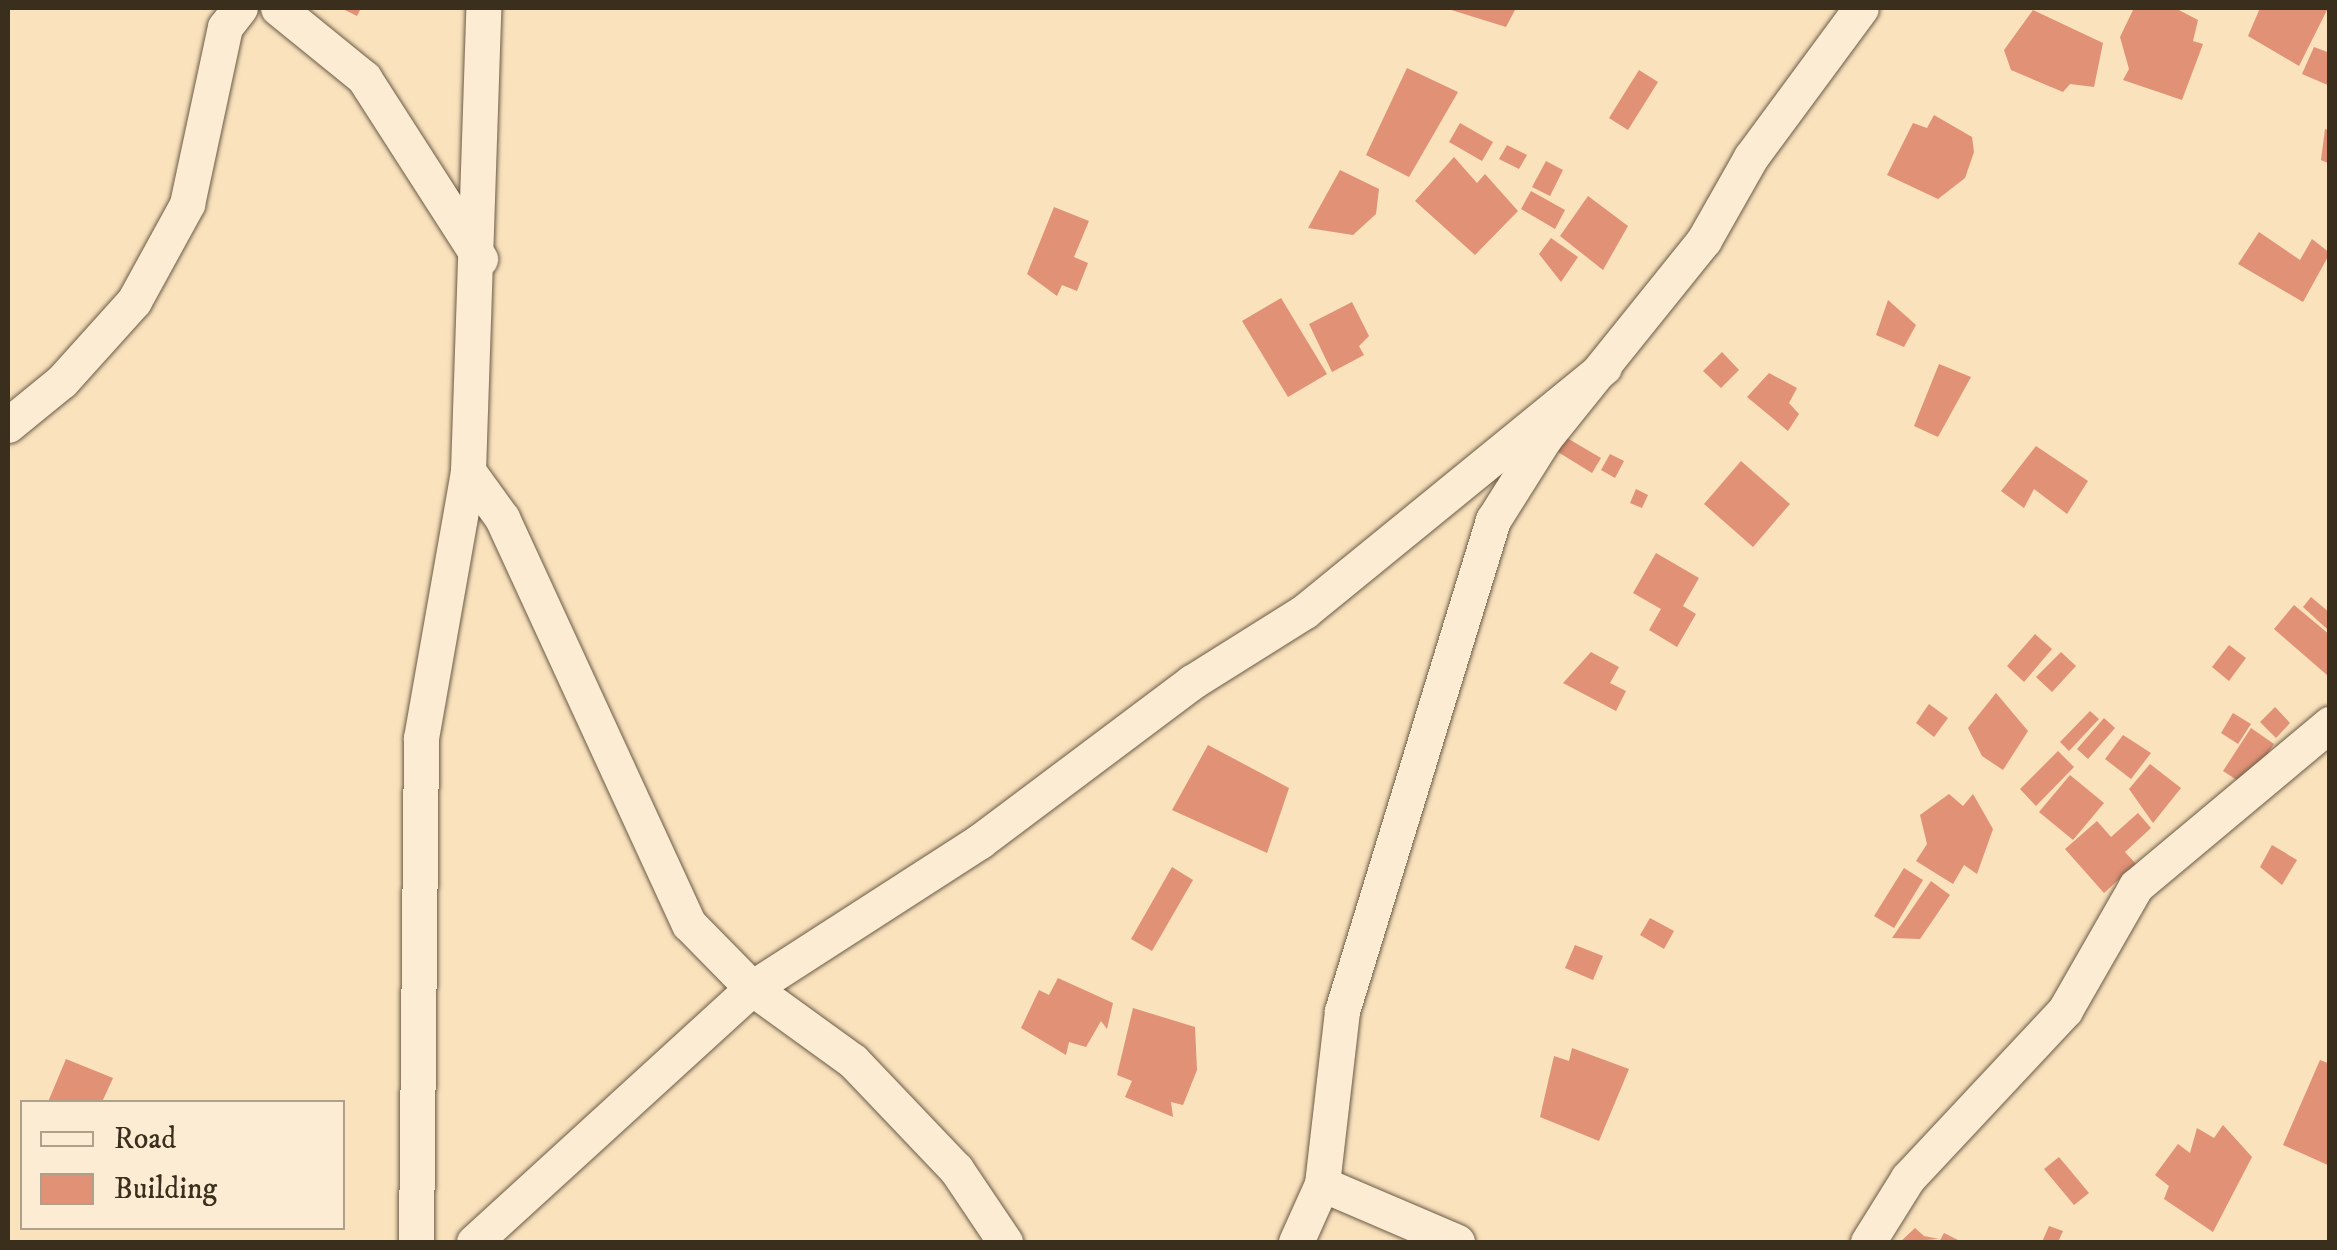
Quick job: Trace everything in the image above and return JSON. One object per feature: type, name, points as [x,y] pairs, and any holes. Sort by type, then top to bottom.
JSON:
[{"type":"street","points":[[8,425],[62,381],[142,285],[187,204],[225,26],[240,8]]},
{"type":"street","points":[[278,8],[364,78],[480,260]]},
{"type":"street","points":[[416,1242],[421,738],[468,471],[480,260],[483,8]]},
{"type":"street","points":[[1296,1242],[1322,1184],[1342,1010],[1493,520],[1704,240],[1861,8]]},
{"type":"street","points":[[474,1242],[752,988],[980,841],[1192,682],[1305,610],[1604,368]]},
{"type":"street","points":[[468,471],[502,518],[689,924],[752,988],[852,1061],[956,1169],[1005,1242]]},
{"type":"street","points":[[1868,1242],[1908,1178],[2066,1010],[2136,886],[2330,724]]},
{"type":"street","points":[[1322,1184],[1457,1242]]},
{"type":"building","points":[[341,8],[361,8],[357,16]]},
{"type":"building","points":[[1445,8],[1516,8],[1506,27]]},
{"type":"building","points":[[2175,8],[2198,20],[2193,41],[2203,44],[2182,100],[2123,80],[2129,69],[2120,37],[2133,10]]},
{"type":"building","points":[[2260,8],[2328,8],[2299,66],[2248,36]]},
{"type":"building","points":[[2033,10],[2103,43],[2094,87],[2070,84],[2063,92],[2011,70],[2004,50]]},
{"type":"building","points":[[2314,47],[2330,53],[2330,86],[2302,74]]},
{"type":"building","points":[[1407,68],[1458,92],[1409,177],[1366,155]]},
{"type":"building","points":[[1639,70],[1658,82],[1628,130],[1609,118]]},
{"type":"building","points":[[1934,115],[1972,137],[1974,152],[1965,178],[1938,199],[1887,175],[1913,123],[1927,128]]},
{"type":"building","points":[[1460,123],[1493,142],[1482,161],[1449,142]]},
{"type":"building","points":[[2325,129],[2330,131],[2330,164],[2321,160]]},
{"type":"building","points":[[1507,145],[1527,155],[1519,169],[1499,159]]},
{"type":"building","points":[[1454,157],[1477,183],[1485,174],[1518,211],[1475,255],[1415,201]]},
{"type":"building","points":[[1546,161],[1563,170],[1550,196],[1532,187]]},
{"type":"building","points":[[1340,170],[1379,189],[1376,214],[1353,235],[1308,228]]},
{"type":"building","points":[[1531,191],[1565,210],[1555,229],[1521,209]]},
{"type":"building","points":[[1588,196],[1628,226],[1603,270],[1560,236]]},
{"type":"building","points":[[1054,207],[1089,221],[1074,257],[1088,263],[1077,291],[1062,285],[1057,296],[1027,274]]},
{"type":"building","points":[[2259,232],[2300,260],[2312,239],[2330,253],[2303,302],[2238,264]]},
{"type":"building","points":[[1551,238],[1578,257],[1561,282],[1539,254]]},
{"type":"building","points":[[1281,298],[1327,374],[1288,397],[1242,321]]},
{"type":"building","points":[[1888,300],[1916,325],[1904,347],[1876,335]]},
{"type":"building","points":[[1352,302],[1369,336],[1359,346],[1364,355],[1332,372],[1309,324]]},
{"type":"building","points":[[1722,352],[1739,370],[1721,388],[1703,371]]},
{"type":"building","points":[[1939,364],[1971,377],[1938,437],[1914,426]]},
{"type":"building","points":[[1769,373],[1797,388],[1789,403],[1799,414],[1788,431],[1747,397]]},
{"type":"building","points":[[1567,438],[1601,458],[1592,473],[1558,452]]},
{"type":"building","points":[[2036,446],[2088,481],[2067,514],[2034,489],[2024,508],[2001,491]]},
{"type":"building","points":[[1610,454],[1624,461],[1615,478],[1601,470]]},
{"type":"building","points":[[1741,461],[1790,504],[1753,547],[1704,504]]},
{"type":"building","points":[[1636,489],[1648,495],[1642,508],[1630,503]]},
{"type":"building","points":[[1656,553],[1699,578],[1683,606],[1696,614],[1677,647],[1649,630],[1661,609],[1633,593]]},
{"type":"building","points":[[2311,597],[2330,613],[2327,629],[2303,607]]},
{"type":"building","points":[[2294,605],[2330,635],[2327,675],[2274,629]]},
{"type":"building","points":[[2035,634],[2052,649],[2024,682],[2007,666]]},
{"type":"building","points":[[2229,645],[2246,658],[2229,681],[2212,667]]},
{"type":"building","points":[[1591,652],[1619,667],[1610,683],[1626,691],[1616,711],[1563,683]]},
{"type":"building","points":[[2061,652],[2076,666],[2052,692],[2036,677]]},
{"type":"building","points":[[1996,693],[2028,731],[2003,770],[1982,756],[1968,728]]},
{"type":"building","points":[[1929,704],[1948,718],[1934,737],[1916,723]]},
{"type":"building","points":[[2275,707],[2290,723],[2276,738],[2260,722]]},
{"type":"building","points":[[2090,711],[2099,719],[2069,751],[2060,742]]},
{"type":"building","points":[[2233,713],[2251,724],[2238,744],[2221,733]]},
{"type":"building","points":[[2104,718],[2115,728],[2088,759],[2077,749]]},
{"type":"building","points":[[2251,728],[2274,744],[2246,786],[2223,771]]},
{"type":"building","points":[[2123,735],[2151,753],[2131,779],[2105,759]]},
{"type":"building","points":[[1208,745],[1289,788],[1267,853],[1172,810]]},
{"type":"building","points":[[2058,751],[2074,767],[2036,806],[2020,789]]},
{"type":"building","points":[[2150,764],[2181,788],[2153,823],[2129,789]]},
{"type":"building","points":[[2070,775],[2104,803],[2073,840],[2039,812]]},
{"type":"building","points":[[1949,794],[1963,806],[1973,794],[1993,829],[1977,874],[1964,865],[1953,884],[1916,861],[1927,844],[1920,815]]},
{"type":"building","points":[[2138,813],[2151,828],[2125,852],[2136,864],[2104,893],[2065,849],[2097,821],[2111,837]]},
{"type":"building","points":[[2272,845],[2297,860],[2282,885],[2260,867]]},
{"type":"building","points":[[1172,867],[1193,880],[1152,951],[1131,939]]},
{"type":"building","points":[[1904,868],[1923,880],[1894,928],[1874,916]]},
{"type":"building","points":[[1931,881],[1950,895],[1920,939],[1892,938]]},
{"type":"building","points":[[1650,918],[1674,931],[1664,949],[1640,935]]},
{"type":"building","points":[[1575,945],[1603,956],[1593,980],[1565,968]]},
{"type":"building","points":[[1058,978],[1113,1003],[1107,1029],[1101,1021],[1086,1047],[1069,1042],[1066,1055],[1021,1028],[1039,990],[1049,995]]},
{"type":"building","points":[[1133,1008],[1195,1027],[1197,1070],[1183,1105],[1171,1102],[1173,1117],[1125,1097],[1132,1081],[1117,1075]]},
{"type":"building","points":[[1572,1048],[1629,1069],[1599,1141],[1540,1117],[1554,1056],[1569,1061]]},
{"type":"building","points":[[66,1059],[113,1078],[103,1100],[49,1100]]},
{"type":"building","points":[[2320,1060],[2330,1064],[2330,1166],[2283,1145]]},
{"type":"building","points":[[2223,1125],[2252,1157],[2213,1232],[2164,1199],[2169,1186],[2155,1175],[2178,1144],[2190,1153],[2197,1128],[2214,1138]]},
{"type":"building","points":[[2059,1157],[2089,1193],[2074,1205],[2044,1169]]},
{"type":"building","points":[[2049,1226],[2063,1231],[2058,1242],[2042,1242]]},
{"type":"building","points":[[1915,1228],[1924,1236],[1939,1239],[1900,1242]]},
{"type":"building","points":[[1944,1233],[1962,1242],[1939,1242]]}]
